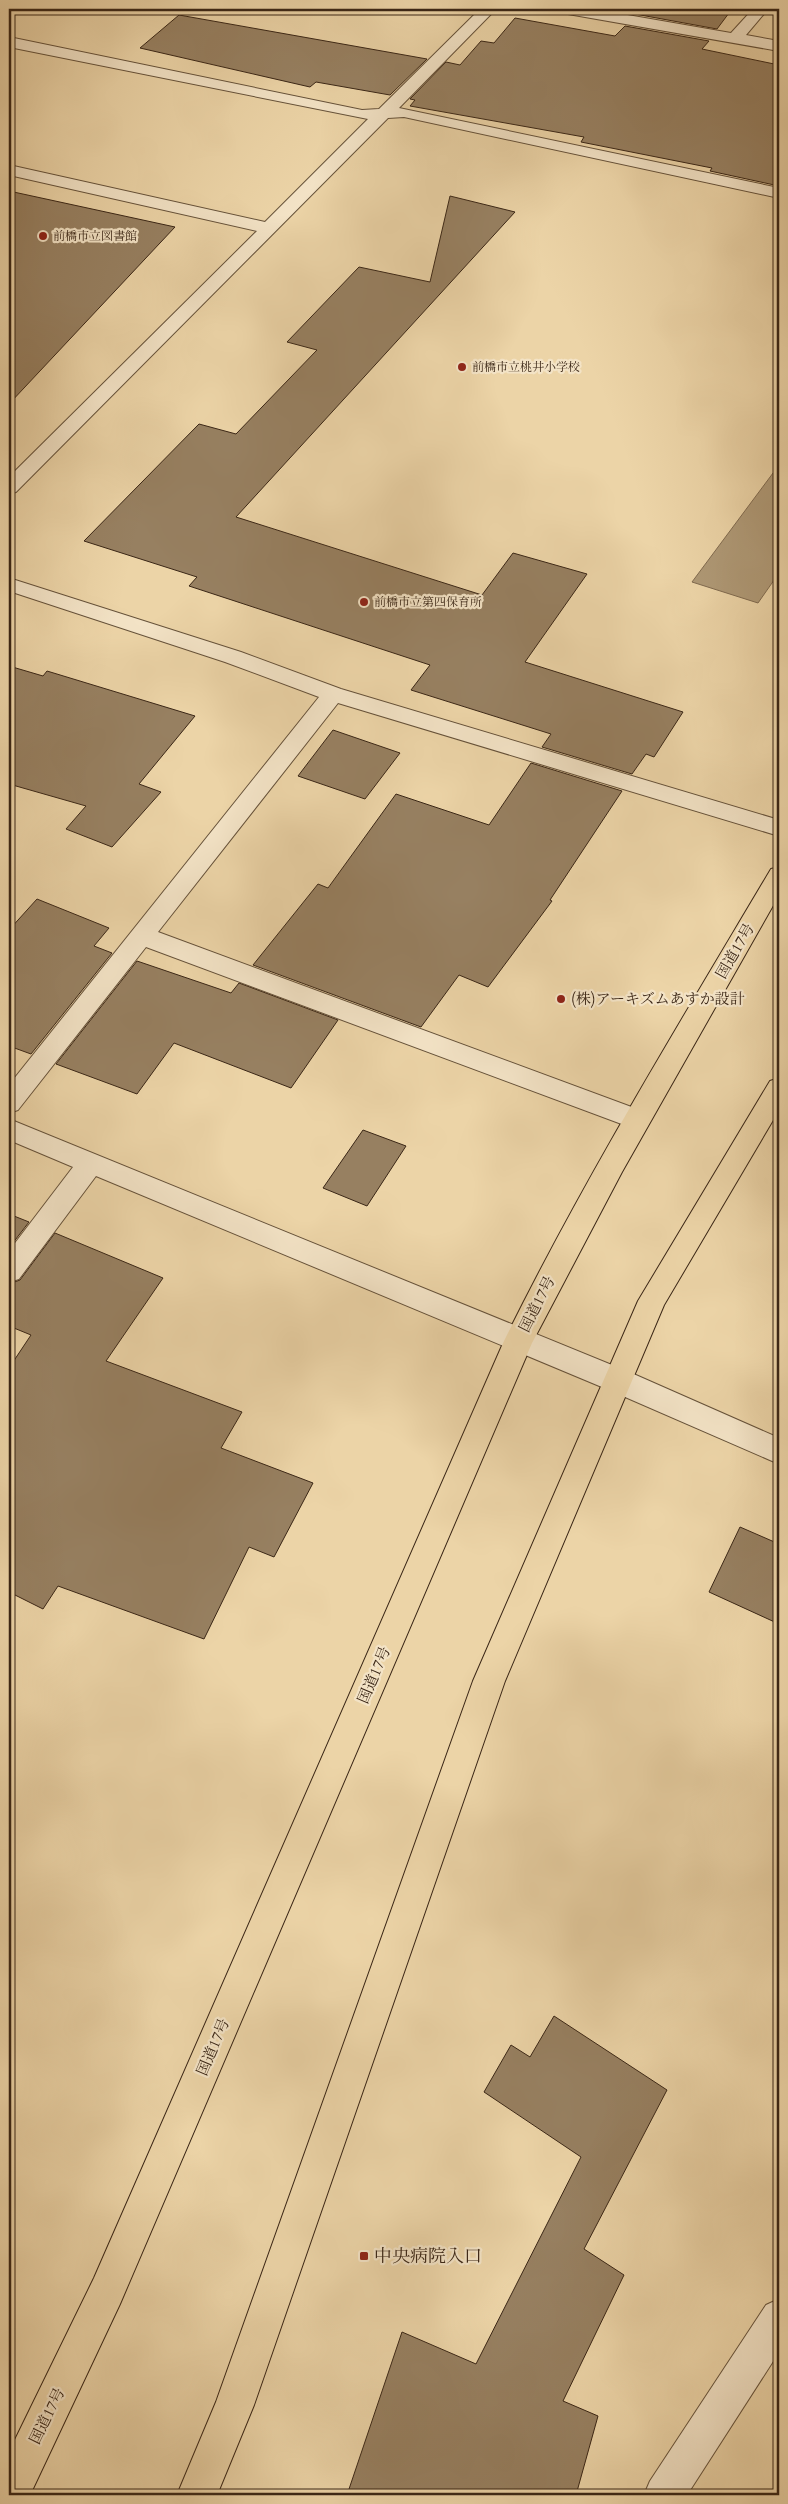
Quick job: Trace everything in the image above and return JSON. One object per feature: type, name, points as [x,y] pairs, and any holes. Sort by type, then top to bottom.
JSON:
[{"type":"highway","name":"国道17号","points":[[9,2495],[108,2291],[518,1341],[636,1119],[779,875]]},
{"type":"highway","points":[[197,2495],[235,2405],[490,1681],[652,1301],[779,1088]]},
{"type":"street","points":[[9,488],[488,9]]},
{"type":"street","points":[[568,9],[779,46]]},
{"type":"street","points":[[735,38],[761,9]]},
{"type":"street","points":[[9,42],[362,115],[404,112],[779,193]]},
{"type":"street","points":[[9,170],[268,228]]},
{"type":"street","points":[[9,584],[233,657],[333,694],[779,828]]},
{"type":"street","points":[[9,1103],[333,694]]},
{"type":"street","points":[[143,936],[636,1119]]},
{"type":"street","points":[[9,1129],[518,1341],[619,1381],[779,1450]]},
{"type":"street","points":[[9,1271],[90,1164]]},
{"type":"street","points":[[664,2495],[779,2318]]},
{"type":"shaded area","points":[[779,465],[779,573],[758,603],[692,582]]},
{"type":"building","points":[[640,9],[732,9],[717,29],[635,14]]},
{"type":"building","points":[[179,15],[427,59],[390,95],[316,82],[310,87],[140,48]]},
{"type":"building","points":[[515,18],[615,36],[625,26],[709,41],[702,49],[779,65],[779,186],[710,171],[712,168],[581,142],[584,137],[410,106],[415,100],[410,99],[446,62],[460,65],[481,41],[494,43]]},
{"type":"building","points":[[9,191],[175,227],[9,404]]},
{"type":"building","points":[[450,196],[515,212],[236,517],[482,595],[513,553],[587,574],[525,662],[683,712],[654,757],[646,754],[632,774],[542,747],[551,734],[411,690],[430,665],[189,586],[197,577],[84,541],[199,424],[236,434],[317,350],[287,342],[359,267],[430,282]]},
{"type":"building","points":[[9,666],[43,676],[47,671],[195,716],[139,784],[161,792],[112,847],[66,829],[86,806],[9,784]]},
{"type":"building","points":[[333,730],[400,753],[365,799],[298,776]]},
{"type":"building","points":[[531,763],[622,791],[550,900],[552,901],[488,987],[459,975],[421,1027],[253,965],[318,884],[328,888],[396,794],[489,825]]},
{"type":"building","points":[[37,899],[109,928],[94,946],[112,953],[31,1054],[9,1046],[9,930]]},
{"type":"building","points":[[137,961],[231,993],[239,983],[338,1020],[291,1088],[174,1043],[137,1094],[56,1064]]},
{"type":"building","points":[[363,1130],[406,1146],[367,1206],[323,1188]]},
{"type":"building","points":[[9,1214],[29,1222],[9,1248]]},
{"type":"building","points":[[55,1233],[163,1278],[106,1361],[242,1412],[221,1448],[313,1483],[274,1557],[249,1547],[204,1639],[58,1586],[43,1609],[9,1592],[9,1368],[31,1335],[9,1326],[9,1284],[20,1280]]},
{"type":"building","points":[[740,1527],[779,1544],[779,1624],[709,1592]]},
{"type":"building","points":[[554,2016],[667,2090],[584,2249],[624,2275],[563,2401],[598,2416],[576,2495],[347,2495],[402,2332],[476,2364],[581,2157],[484,2092],[511,2045],[530,2057]]},
{"type":"place","name":"前橋市立図書館","points":[[43,236]]},
{"type":"place","name":"前橋市立桃井小学校","points":[[462,367]]},
{"type":"place","name":"前橋市立第四保育所","points":[[364,602]]},
{"type":"place","name":"(株)アーキズムあすか設計","points":[[561,999]]},
{"type":"place","name":"中央病院入口","points":[[364,2256]]}]
